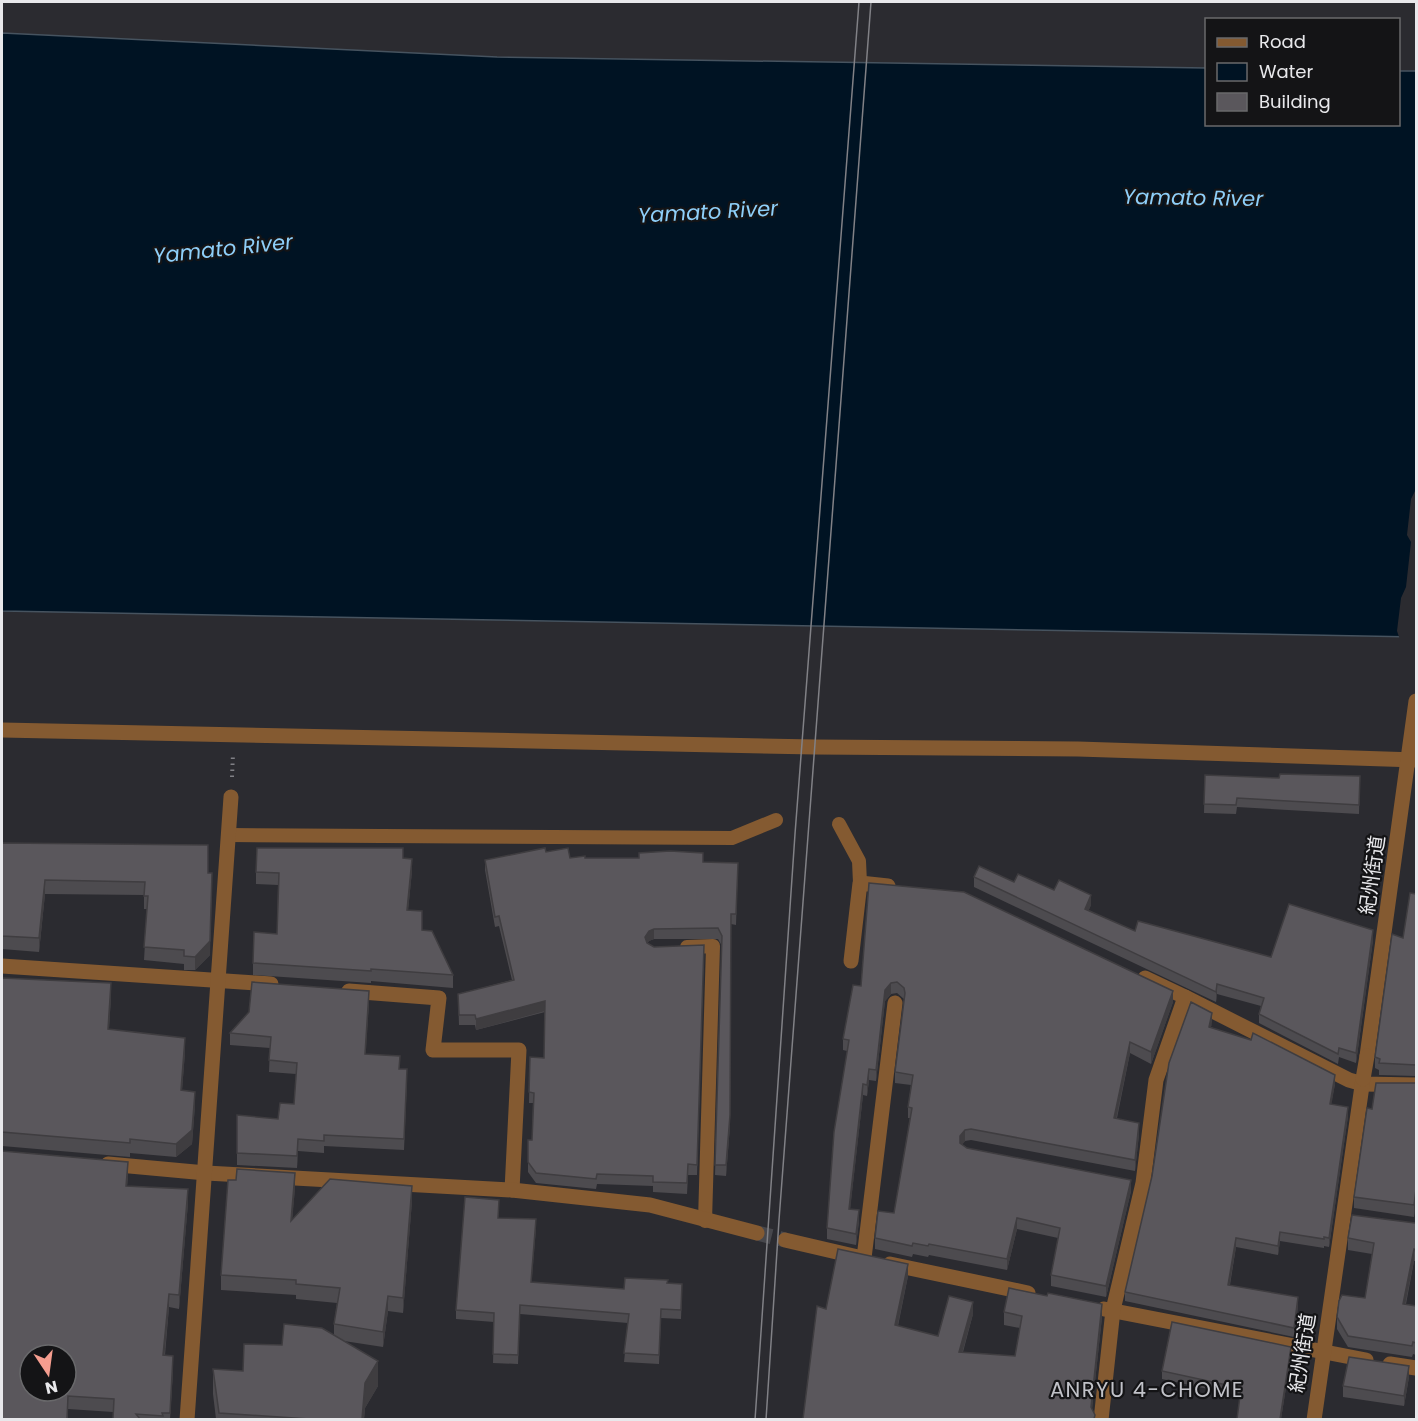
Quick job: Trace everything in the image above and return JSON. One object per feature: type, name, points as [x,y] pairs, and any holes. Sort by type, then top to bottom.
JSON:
[{"type":"street","name":"紀州街道","points":[[1314,1419],[1349,1216],[1363,1081],[1413,760],[1412,742],[1416,701]]},
{"type":"street","points":[[2,730],[815,747],[1078,749],[1413,760]]},
{"type":"street","points":[[187,1419],[231,797]]},
{"type":"street","points":[[851,961],[860,883],[908,888]]},
{"type":"street","points":[[2,966],[288,986]]},
{"type":"street","points":[[1133,972],[1313,1062],[1363,1081],[1416,1085]]},
{"type":"street","points":[[334,989],[439,998],[433,1050],[519,1050],[512,1190]]},
{"type":"street","points":[[1101,1419],[1113,1310],[1156,1080],[1185,997]]},
{"type":"street","points":[[864,1258],[895,1003]]},
{"type":"street","points":[[92,1163],[206,1173],[512,1190],[650,1205],[757,1233]]},
{"type":"street","points":[[785,1240],[1045,1296]]},
{"type":"street","points":[[1090,1306],[1324,1353],[1416,1368]]},
{"type":"lane","points":[[230,835],[732,838],[776,820]]},
{"type":"lane","points":[[839,824],[859,861],[860,883]]},
{"type":"lane","points":[[677,947],[712,946],[705,1221]]},
{"type":"water","name":"Yamato River","points":[[2,33],[497,57],[1205,68],[1205,126],[1400,126],[1400,71],[1416,71],[1416,637],[2,611]]},
{"type":"pier","points":[[1416,489],[1416,640],[1400,640],[1397,631],[1401,598],[1406,587],[1411,542],[1407,535],[1411,499]]},
{"type":"building","points":[[1280,774],[1360,776],[1359,805],[1237,798],[1236,805],[1204,804],[1205,775],[1279,778]]},
{"type":"building","points":[[2,843],[208,845],[208,873],[212,873],[210,941],[195,957],[184,956],[184,950],[144,947],[148,896],[144,896],[145,882],[45,880],[39,938],[2,936]]},
{"type":"building","points":[[257,848],[403,848],[403,858],[412,859],[407,910],[422,911],[422,930],[432,931],[453,975],[253,963],[254,932],[277,934],[279,873],[256,872]]},
{"type":"building","points":[[545,848],[546,852],[568,848],[570,858],[585,856],[585,858],[639,858],[639,853],[670,851],[703,853],[703,862],[738,863],[736,914],[731,914],[730,1115],[726,1165],[715,1165],[722,936],[718,928],[654,929],[649,931],[645,937],[647,943],[654,947],[704,945],[697,1165],[688,1164],[687,1183],[653,1182],[653,1176],[597,1174],[596,1179],[536,1173],[528,1162],[528,1140],[532,1140],[534,1093],[529,1092],[530,1057],[544,1058],[545,1001],[476,1019],[475,1015],[459,1015],[458,994],[514,980],[499,916],[495,917],[485,860]]},
{"type":"building","points":[[979,866],[1014,882],[1018,874],[1054,890],[1059,880],[1091,895],[1085,909],[1135,931],[1138,921],[1271,957],[1289,904],[1373,930],[1356,1053],[1339,1048],[1338,1054],[1259,1014],[1264,998],[1217,984],[1216,992],[974,877]]},
{"type":"building","points":[[869,883],[964,892],[1173,991],[1151,1052],[1130,1042],[1114,1118],[1139,1123],[1135,1160],[971,1129],[965,1130],[960,1136],[960,1143],[967,1148],[1131,1180],[1106,1286],[1051,1275],[1060,1228],[1017,1218],[1007,1259],[929,1244],[928,1246],[913,1243],[912,1246],[875,1238],[878,1211],[894,1213],[912,1108],[908,1107],[913,1075],[895,1072],[905,993],[904,988],[897,982],[891,983],[885,990],[876,1070],[869,1069],[867,1085],[863,1084],[849,1209],[859,1210],[856,1234],[827,1228],[834,1132],[849,1040],[843,1039],[853,985],[861,986]]},
{"type":"building","points":[[1410,893],[1416,894],[1416,1065],[1379,1063],[1380,1059],[1375,1057],[1392,934],[1403,938]]},
{"type":"building","points":[[2,978],[111,983],[108,1029],[185,1038],[181,1090],[195,1092],[192,1130],[176,1144],[130,1139],[130,1143],[2,1132]]},
{"type":"building","points":[[252,982],[369,991],[365,1054],[400,1056],[399,1069],[407,1069],[404,1139],[324,1135],[324,1141],[298,1139],[297,1156],[237,1153],[237,1115],[278,1119],[280,1103],[294,1104],[297,1063],[269,1060],[271,1037],[230,1033],[249,1012]]},
{"type":"building","points":[[1191,1002],[1212,1013],[1209,1027],[1251,1040],[1253,1033],[1335,1075],[1330,1104],[1348,1107],[1329,1238],[1280,1232],[1278,1246],[1236,1238],[1228,1285],[1298,1297],[1294,1328],[1125,1292],[1152,1176],[1169,1063]]},
{"type":"building","points":[[1376,1083],[1416,1083],[1414,1205],[1354,1197],[1367,1108],[1372,1109]]},
{"type":"building","points":[[2,1151],[128,1162],[126,1186],[188,1189],[179,1295],[169,1294],[163,1355],[173,1356],[170,1413],[162,1413],[163,1416],[136,1414],[140,1419],[113,1419],[114,1399],[78,1397],[78,1343],[18,1343],[18,1403],[68,1403],[67,1419],[2,1419]]},
{"type":"building","points":[[237,1169],[295,1173],[291,1221],[330,1179],[412,1186],[403,1298],[388,1296],[383,1332],[334,1324],[340,1288],[296,1284],[296,1280],[221,1275],[228,1180],[236,1180]]},
{"type":"building","points":[[465,1197],[499,1200],[498,1218],[536,1219],[531,1282],[624,1289],[625,1278],[668,1280],[667,1283],[682,1284],[681,1310],[661,1309],[659,1355],[624,1353],[629,1314],[520,1305],[518,1355],[493,1354],[494,1313],[456,1310]]},
{"type":"building","points":[[1352,1215],[1416,1223],[1416,1250],[1414,1249],[1403,1304],[1416,1306],[1416,1343],[1413,1342],[1412,1346],[1348,1336],[1337,1317],[1342,1295],[1365,1298],[1374,1243],[1348,1238]]},
{"type":"building","points":[[838,1249],[908,1264],[895,1325],[938,1336],[949,1296],[973,1302],[959,1352],[1015,1356],[1022,1316],[1004,1312],[1009,1288],[1102,1304],[1091,1407],[1095,1415],[1094,1419],[803,1419],[817,1306],[826,1309]]},
{"type":"building","points":[[1172,1322],[1291,1347],[1280,1419],[1237,1419],[1241,1388],[1162,1371]]},
{"type":"building","points":[[284,1324],[322,1328],[378,1361],[365,1383],[362,1419],[309,1419],[219,1413],[213,1369],[243,1371],[244,1344],[282,1345]]},
{"type":"building","points":[[1349,1357],[1409,1366],[1404,1396],[1343,1386]]},
{"type":"tunnel","points":[[757,1233],[785,1240]]},
{"type":"tram line","points":[[755,1420],[795,834],[859,2]]},
{"type":"tram line","points":[[766,1420],[779,1220],[871,2]]},
{"type":"district","name":"ANRYU 4-CHOME","points":[[1147,1390]]}]
